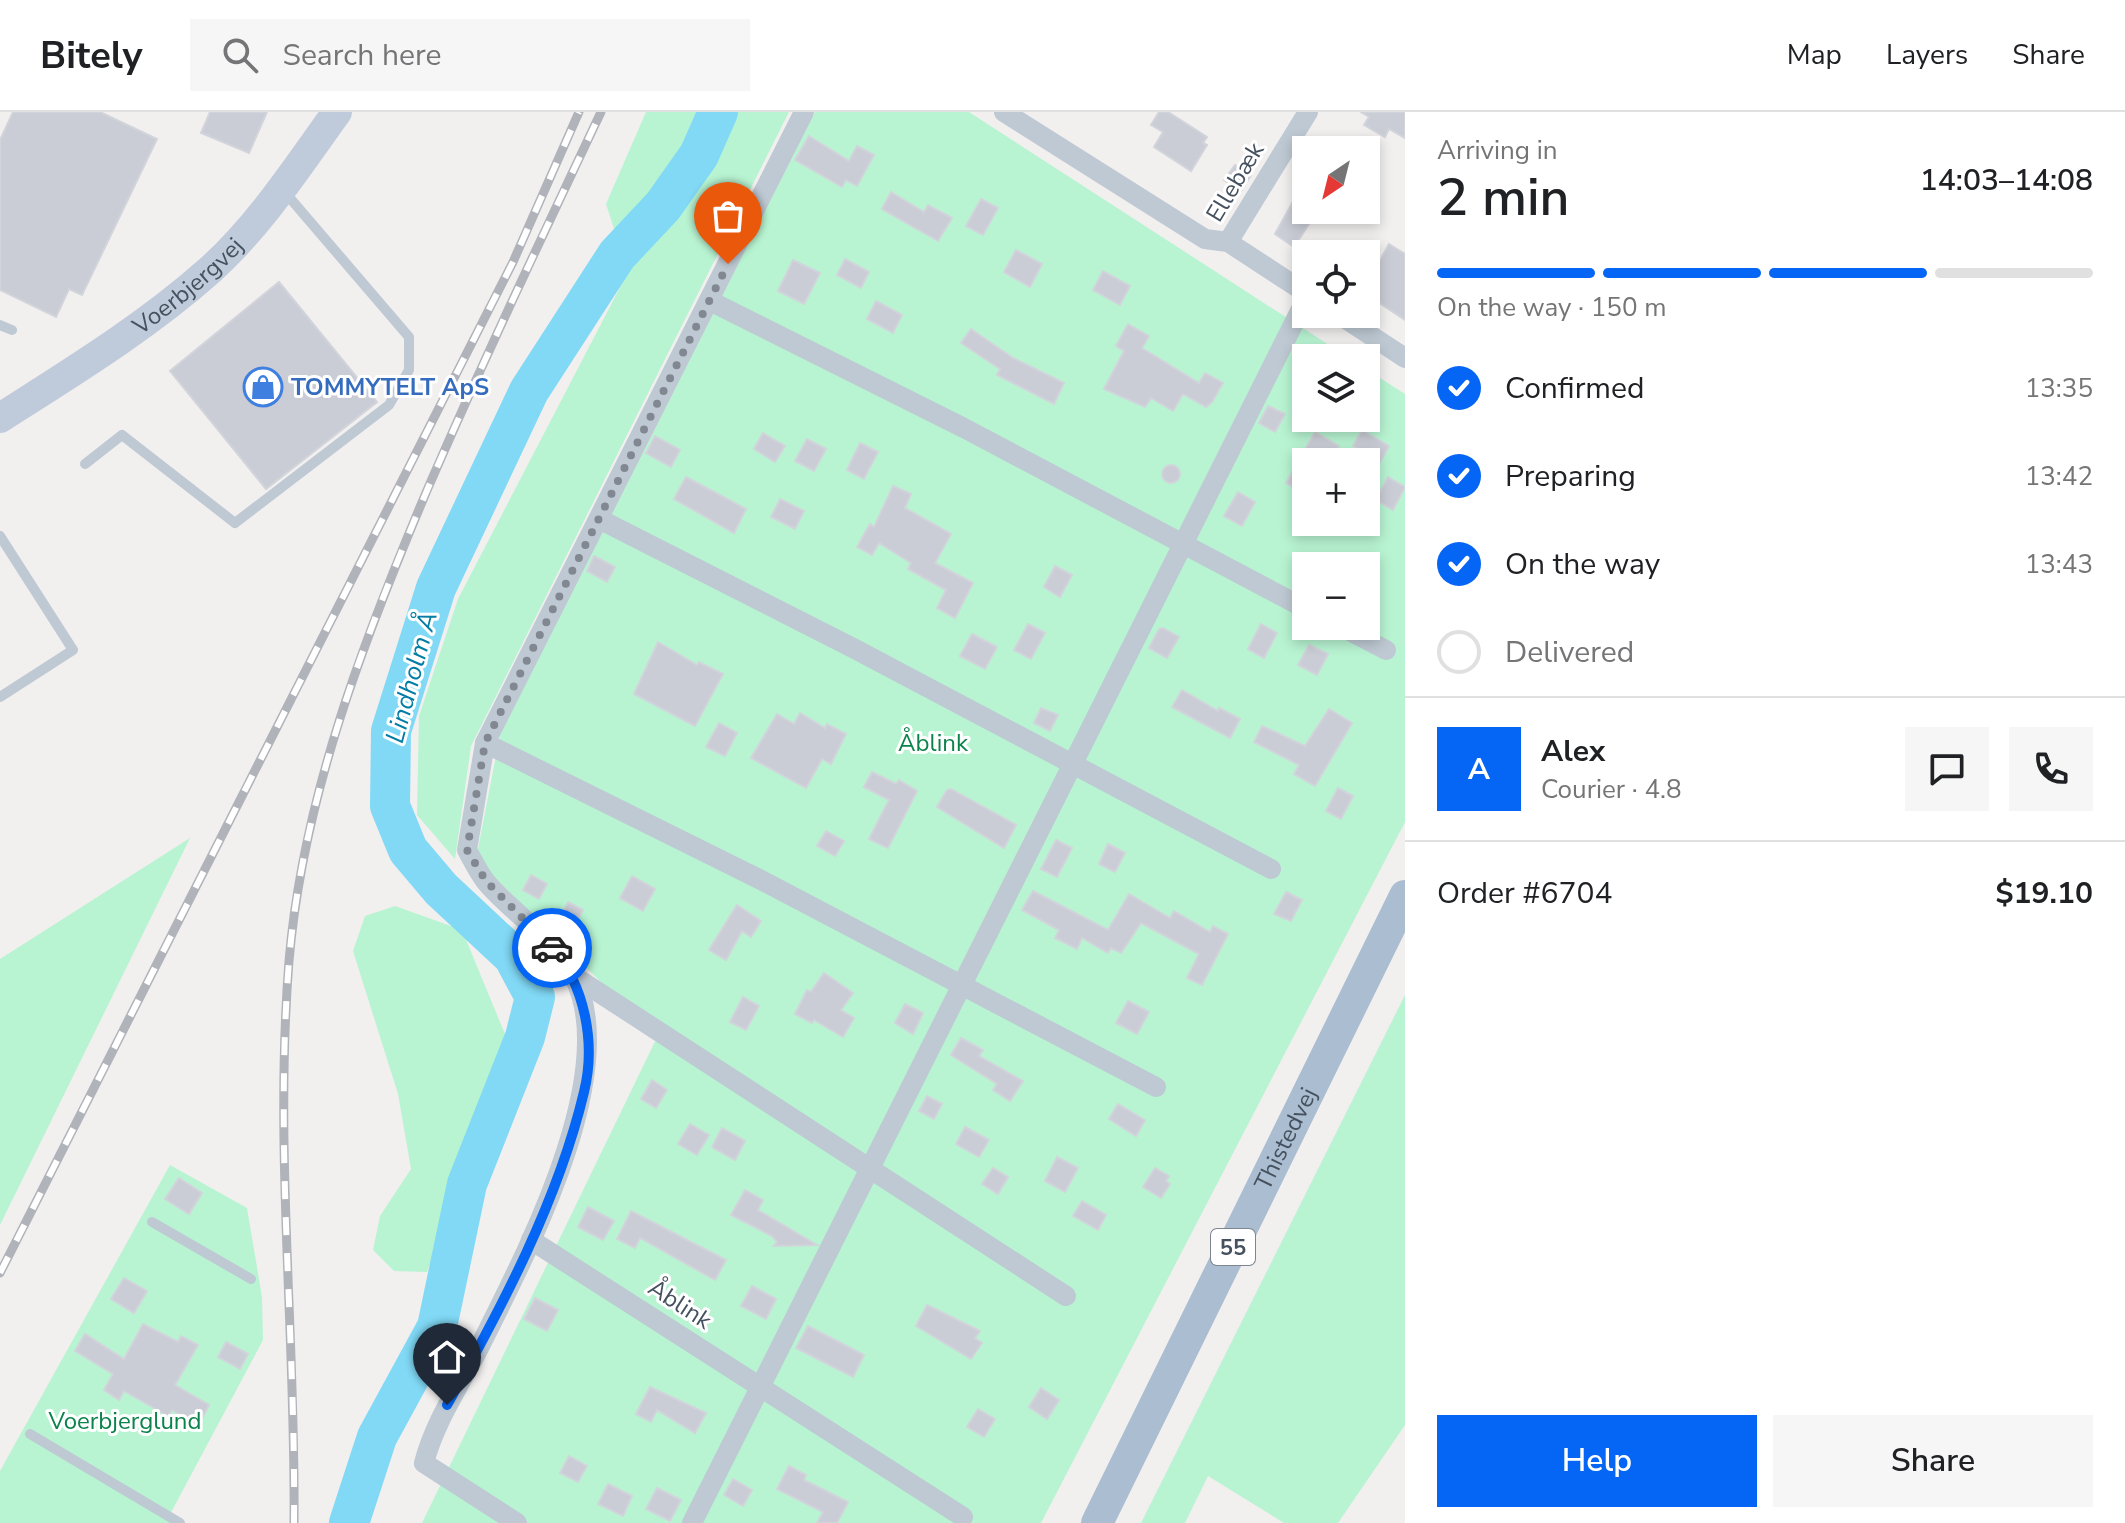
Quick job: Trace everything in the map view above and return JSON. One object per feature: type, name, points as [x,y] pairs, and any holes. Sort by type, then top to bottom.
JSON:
[{"type":"main road","name":"Thistedvej","points":[[1097,1523],[1405,896]]},
{"type":"main road","name":"Thistedvej","points":[[1369,972],[1405,905]]},
{"type":"street","name":"Voerbjergvej","points":[[0,418],[134,331],[212,268],[282,189],[337,112]]},
{"type":"street","points":[[804,112],[485,743],[467,850],[486,881],[526,918],[575,977],[1066,1296]]},
{"type":"street","points":[[1004,112],[1205,239],[1228,242]]},
{"type":"street","name":"Ellebæk","points":[[1292,284],[1228,242],[1308,112]]},
{"type":"street","points":[[710,301],[964,428],[1292,602]]},
{"type":"street","points":[[692,1523],[1292,326]]},
{"type":"street","points":[[1359,328],[1405,358]]},
{"type":"street","points":[[599,519],[855,649],[1271,869]]},
{"type":"street","points":[[1367,640],[1386,650]]},
{"type":"street","points":[[485,743],[964,985],[1156,1087]]},
{"type":"street","points":[[517,1523],[424,1463],[432,1432],[477,1351],[531,1240],[585,1089],[588,1028],[575,977]]},
{"type":"street","name":"Åblink","points":[[531,1240],[963,1517]]},
{"type":"lane","points":[[85,464],[122,435],[235,523],[389,405],[409,370],[409,337],[282,189]]},
{"type":"lane","points":[[0,325],[12,330]]},
{"type":"lane","points":[[0,536],[73,650],[0,697]]},
{"type":"lane","points":[[152,1222],[251,1279]]},
{"type":"lane","points":[[30,1434],[180,1523]]},
{"type":"green space","points":[[646,112],[789,112],[471,746],[455,859],[417,815],[419,716],[458,599],[628,272],[606,204]]},
{"type":"green space","name":"Åblink","points":[[815,112],[969,112],[1292,321],[1292,328],[1303,328],[1327,344],[1292,344],[1292,432],[1380,432],[1380,378],[1405,394],[1405,822],[1041,1523],[422,1523],[662,1027],[616,997],[476,859],[500,735]]},
{"type":"green space","points":[[190,838],[0,1225],[0,959]]},
{"type":"green space","points":[[395,906],[462,930],[507,1039],[427,1272],[394,1271],[373,1250],[380,1216],[411,1169],[398,1094],[353,951],[365,916]]},
{"type":"green space","points":[[1405,995],[1405,1425],[1338,1523],[1284,1523],[1208,1476],[1185,1523],[1141,1523]]},
{"type":"green space","name":"Voerbjerglund","points":[[170,1165],[247,1208],[262,1297],[263,1340],[167,1520],[171,1523],[0,1523],[0,1471]]},
{"type":"building","points":[[13,112],[100,112],[157,139],[82,295],[69,289],[56,317],[0,290],[0,140]]},
{"type":"building","points":[[210,112],[267,112],[249,153],[201,133]]},
{"type":"building","points":[[1159,112],[1168,112],[1207,137],[1203,143],[1207,145],[1191,171],[1154,147],[1163,132],[1151,125]]},
{"type":"building","points":[[1361,112],[1405,112],[1405,138],[1389,129],[1385,137],[1364,125],[1369,117]]},
{"type":"building","points":[[809,136],[849,161],[857,146],[874,155],[857,186],[846,180],[842,187],[795,160]]},
{"type":"building","points":[[1235,165],[1251,175],[1241,191],[1224,180]]},
{"type":"building","points":[[891,192],[924,212],[928,205],[952,218],[938,241],[882,209]]},
{"type":"building","points":[[981,199],[998,208],[983,235],[966,226]]},
{"type":"building","points":[[1292,203],[1292,224],[1309,224],[1299,240],[1292,240],[1292,246],[1275,234]]},
{"type":"building","points":[[1389,244],[1405,254],[1405,320],[1380,303],[1380,260]]},
{"type":"building","points":[[1016,250],[1042,264],[1030,287],[1004,272]]},
{"type":"building","points":[[845,259],[869,272],[861,288],[837,275]]},
{"type":"building","points":[[793,260],[820,273],[804,304],[778,291]]},
{"type":"building","points":[[1103,271],[1130,286],[1120,305],[1093,290]]},
{"type":"building","points":[[279,282],[377,402],[266,489],[170,371]]},
{"type":"building","points":[[876,301],[902,315],[893,333],[867,319]]},
{"type":"building","points":[[1128,324],[1149,336],[1142,348],[1199,383],[1205,373],[1223,383],[1212,402],[1206,407],[1183,394],[1173,411],[1151,398],[1145,407],[1104,389],[1124,351],[1116,346]]},
{"type":"building","points":[[971,329],[1013,358],[1064,383],[1054,404],[997,375],[1000,369],[961,343]]},
{"type":"building","points":[[1268,406],[1285,414],[1275,432],[1259,423]]},
{"type":"building","points":[[1315,432],[1339,446],[1338,448],[1306,448]]},
{"type":"building","points":[[1361,432],[1365,432],[1389,446],[1380,462],[1380,448],[1353,446]]},
{"type":"building","points":[[763,433],[785,446],[775,462],[754,449]]},
{"type":"building","points":[[655,436],[680,450],[671,467],[646,453]]},
{"type":"building","points":[[807,439],[826,449],[814,471],[795,461]]},
{"type":"building","points":[[860,443],[878,452],[864,479],[847,470]]},
{"type":"building","points":[[1167,465],[1175,465],[1180,474],[1178,481],[1167,483],[1162,478],[1162,470]]},
{"type":"building","points":[[1292,472],[1292,486],[1286,483]]},
{"type":"building","points":[[686,477],[746,509],[734,533],[674,499]]},
{"type":"building","points":[[1388,477],[1405,487],[1393,510],[1380,502],[1380,492]]},
{"type":"building","points":[[893,486],[911,494],[905,508],[951,534],[935,563],[973,583],[955,618],[937,608],[946,590],[908,569],[911,563],[879,543],[872,555],[857,547],[870,524],[874,527]]},
{"type":"building","points":[[1238,492],[1255,502],[1242,526],[1224,516]]},
{"type":"building","points":[[780,499],[804,511],[795,529],[771,517]]},
{"type":"building","points":[[594,556],[615,567],[607,582],[587,571]]},
{"type":"building","points":[[1055,566],[1072,575],[1060,597],[1044,587]]},
{"type":"building","points":[[1028,624],[1045,633],[1031,659],[1014,650]]},
{"type":"building","points":[[1261,624],[1277,633],[1264,658],[1248,649]]},
{"type":"building","points":[[1163,628],[1179,637],[1167,658],[1149,648],[1159,629]]},
{"type":"building","points":[[972,634],[997,647],[985,669],[960,656]]},
{"type":"building","points":[[658,642],[697,665],[699,662],[723,674],[695,726],[634,694]]},
{"type":"building","points":[[1309,645],[1328,654],[1317,675],[1298,665]]},
{"type":"building","points":[[1182,690],[1218,711],[1219,708],[1240,719],[1230,738],[1172,707]]},
{"type":"building","points":[[1041,708],[1058,715],[1050,731],[1034,723]]},
{"type":"building","points":[[1329,709],[1352,723],[1315,786],[1294,774],[1299,765],[1254,742],[1262,726],[1305,746]]},
{"type":"building","points":[[800,713],[825,728],[827,724],[846,734],[831,764],[822,759],[806,788],[751,758],[777,714],[794,724]]},
{"type":"building","points":[[719,723],[737,733],[725,756],[706,747]]},
{"type":"building","points":[[872,772],[896,784],[899,780],[917,791],[888,848],[869,839],[889,800],[864,787]]},
{"type":"building","points":[[1338,788],[1353,796],[1341,819],[1326,811]]},
{"type":"building","points":[[951,789],[1016,825],[1004,848],[937,807],[947,790]]},
{"type":"building","points":[[826,831],[844,841],[835,856],[817,846]]},
{"type":"building","points":[[1056,840],[1072,848],[1057,877],[1041,869]]},
{"type":"building","points":[[1108,844],[1125,853],[1115,872],[1099,864]]},
{"type":"building","points":[[531,875],[547,884],[539,899],[523,890]]},
{"type":"building","points":[[632,876],[655,889],[643,911],[620,898]]},
{"type":"building","points":[[1033,891],[1108,930],[1129,894],[1170,918],[1174,911],[1210,932],[1213,926],[1228,934],[1202,985],[1187,978],[1199,954],[1141,923],[1121,953],[1111,948],[1108,953],[1082,938],[1077,949],[1055,938],[1059,930],[1022,910]]},
{"type":"building","points":[[1286,892],[1302,900],[1291,921],[1274,914]]},
{"type":"building","points":[[568,902],[583,910],[573,929],[558,922]]},
{"type":"building","points":[[737,905],[761,921],[751,937],[742,931],[726,960],[709,950]]},
{"type":"building","points":[[824,973],[853,993],[841,1010],[854,1018],[843,1037],[814,1020],[812,1023],[795,1014],[807,990],[811,992]]},
{"type":"building","points":[[743,997],[759,1006],[746,1030],[730,1022]]},
{"type":"building","points":[[1128,1001],[1149,1012],[1137,1034],[1116,1023]]},
{"type":"building","points":[[905,1004],[923,1013],[913,1034],[895,1023]]},
{"type":"building","points":[[961,1038],[983,1050],[979,1056],[1023,1081],[1010,1101],[993,1090],[997,1084],[951,1055]]},
{"type":"building","points":[[652,1080],[667,1090],[656,1108],[641,1099]]},
{"type":"building","points":[[927,1096],[942,1104],[934,1119],[919,1111]]},
{"type":"building","points":[[1118,1104],[1145,1120],[1136,1136],[1109,1119]]},
{"type":"building","points":[[690,1124],[709,1135],[697,1155],[678,1144]]},
{"type":"building","points":[[965,1127],[989,1140],[979,1157],[956,1144]]},
{"type":"building","points":[[722,1128],[745,1141],[735,1160],[712,1147]]},
{"type":"building","points":[[1057,1157],[1078,1168],[1065,1192],[1045,1181]]},
{"type":"building","points":[[993,1168],[1008,1177],[998,1194],[982,1184]]},
{"type":"building","points":[[1155,1168],[1169,1176],[1166,1181],[1170,1184],[1161,1198],[1143,1187]]},
{"type":"building","points":[[179,1178],[202,1193],[189,1214],[165,1199]]},
{"type":"building","points":[[745,1190],[763,1200],[758,1210],[817,1245],[774,1246],[777,1242],[772,1236],[731,1215]]},
{"type":"building","points":[[1082,1201],[1106,1215],[1098,1230],[1073,1216]]},
{"type":"building","points":[[588,1207],[614,1221],[603,1240],[578,1227]]},
{"type":"building","points":[[631,1211],[726,1260],[715,1280],[640,1238],[635,1248],[617,1239]]},
{"type":"building","points":[[124,1278],[147,1291],[134,1313],[111,1299]]},
{"type":"building","points":[[752,1286],[776,1299],[766,1319],[741,1306]]},
{"type":"building","points":[[535,1298],[558,1310],[547,1331],[524,1319]]},
{"type":"building","points":[[927,1305],[980,1331],[975,1338],[982,1343],[971,1359],[916,1326]]},
{"type":"building","points":[[143,1324],[178,1342],[181,1336],[198,1345],[175,1385],[209,1405],[199,1425],[172,1410],[168,1416],[124,1391],[119,1400],[104,1390],[113,1374],[75,1351],[85,1334],[124,1359]]},
{"type":"building","points":[[808,1326],[864,1355],[853,1377],[796,1348]]},
{"type":"building","points":[[226,1342],[248,1354],[240,1369],[218,1357]]},
{"type":"building","points":[[650,1387],[706,1413],[695,1433],[657,1410],[651,1422],[636,1414]]},
{"type":"building","points":[[1041,1388],[1059,1400],[1047,1419],[1029,1407]]},
{"type":"building","points":[[978,1409],[995,1419],[984,1437],[967,1427]]},
{"type":"building","points":[[569,1456],[587,1466],[578,1482],[560,1473]]},
{"type":"building","points":[[789,1466],[806,1475],[804,1480],[848,1502],[837,1523],[817,1523],[823,1512],[777,1489]]},
{"type":"building","points":[[733,1479],[752,1490],[743,1506],[724,1495]]},
{"type":"building","points":[[608,1484],[632,1496],[623,1516],[598,1504]]},
{"type":"building","points":[[657,1488],[681,1500],[670,1521],[646,1509]]},
{"type":"waterway","name":"Lindholm Å","points":[[349,1523],[377,1437],[437,1327],[467,1184],[525,1037],[535,997],[513,956],[441,889],[408,850],[390,806],[391,731],[436,588],[529,391],[617,255],[663,206],[699,155],[718,112]]},
{"type":"railway","points":[[0,1273],[513,262],[579,112]]},
{"type":"railway","points":[[294,1523],[285,1172],[285,1031],[296,899],[308,839],[340,719],[381,602],[470,393],[601,112]]},
{"type":"way so far","points":[[552,948],[526,918],[486,881],[467,850],[485,743],[728,264]]},
{"type":"place","name":"TOMMYTELT ApS","points":[[263,387]]},
{"type":"route","points":[[447,1405],[531,1240],[585,1089],[588,1028],[575,977],[552,948]]}]
